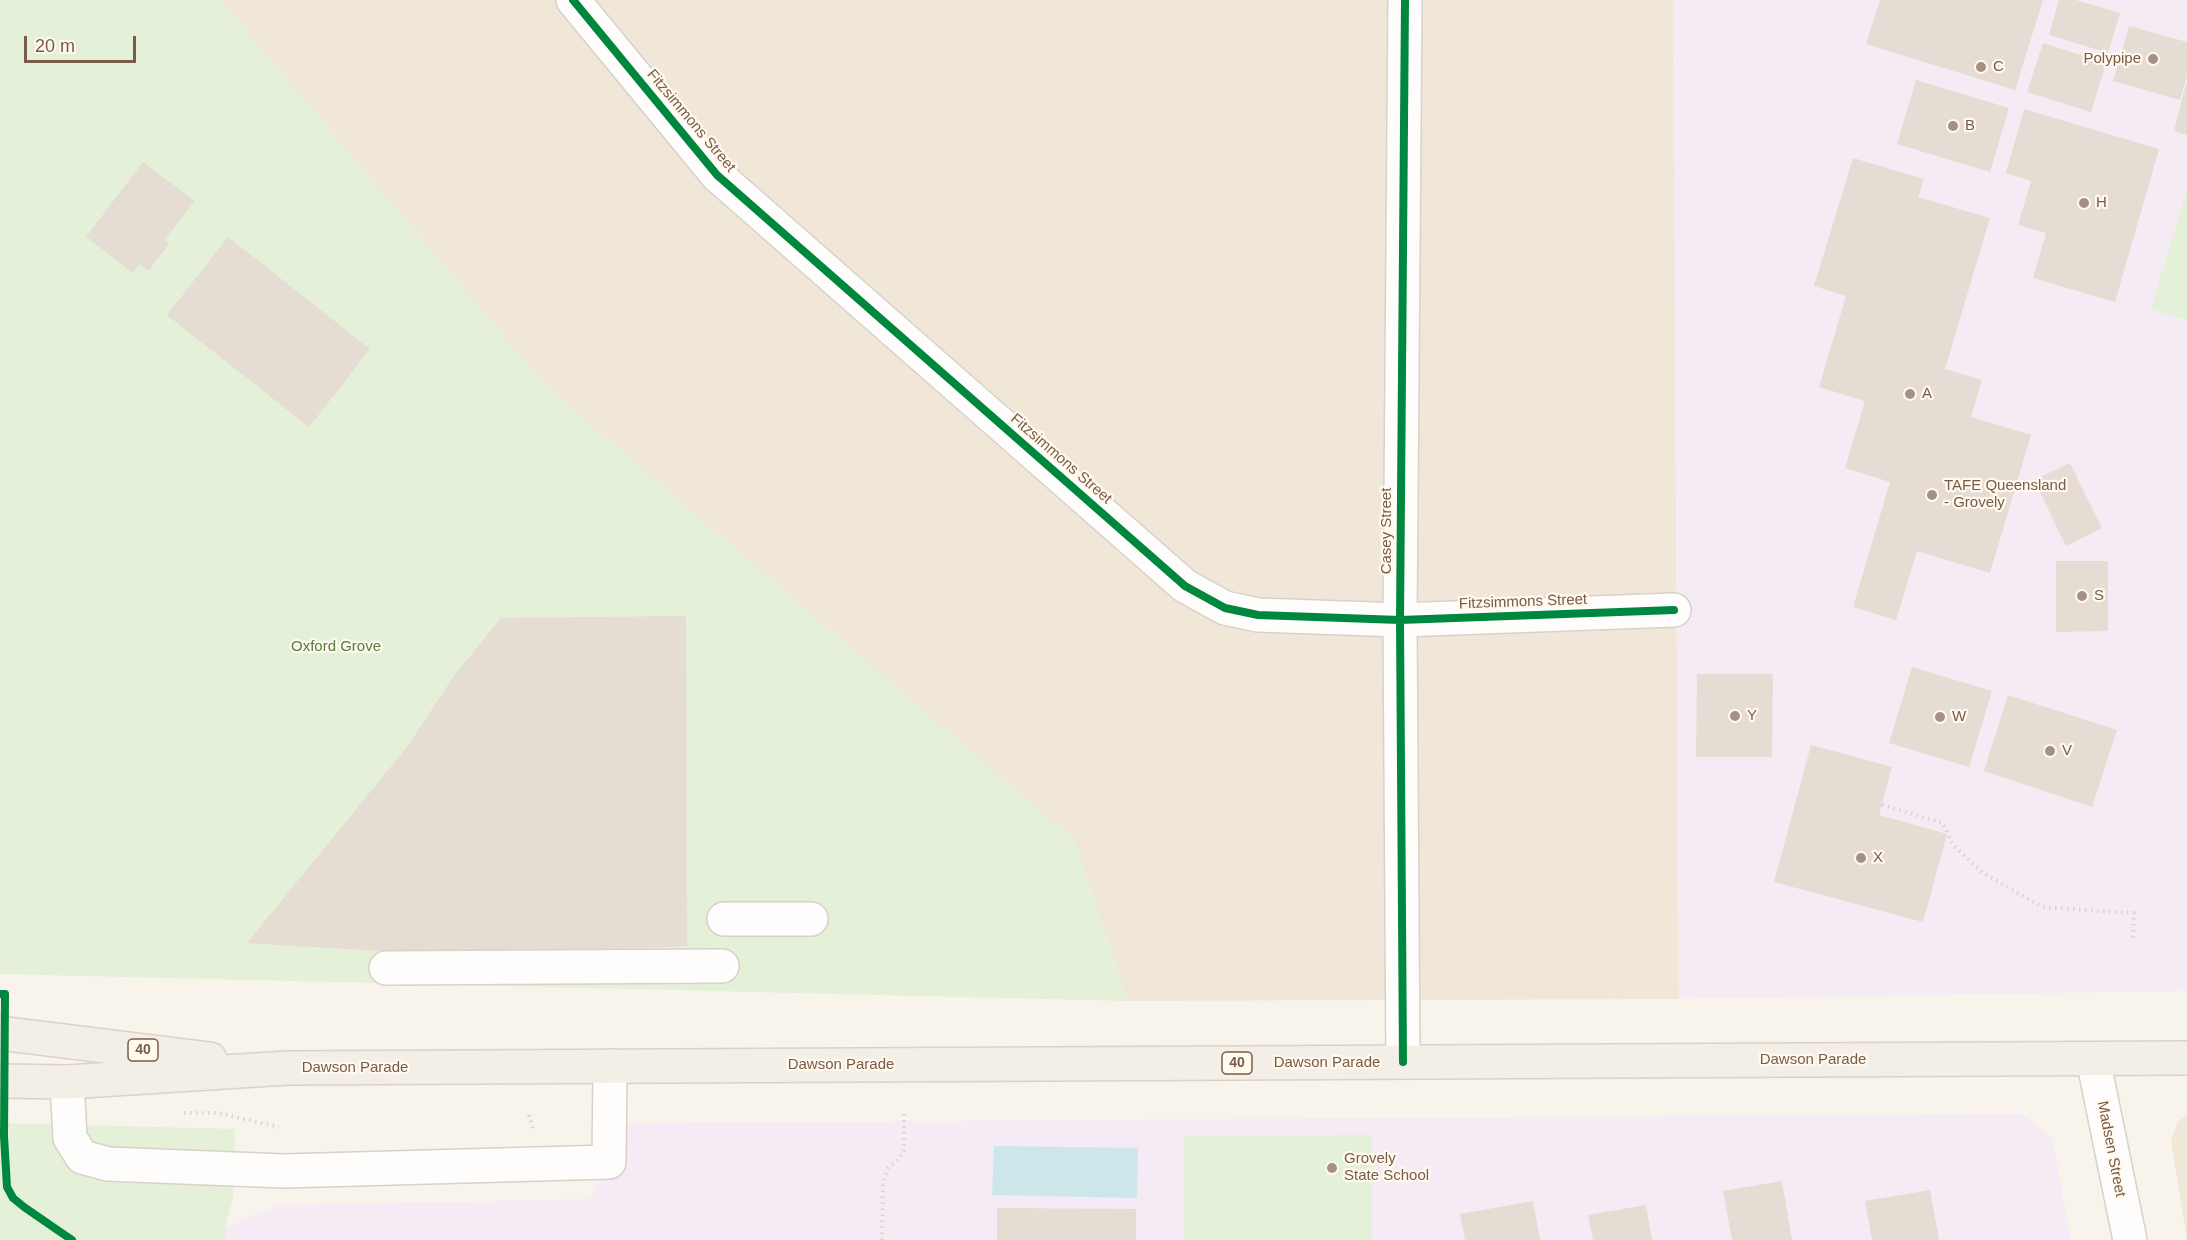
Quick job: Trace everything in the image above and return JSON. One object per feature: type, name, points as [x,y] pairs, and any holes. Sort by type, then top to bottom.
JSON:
[{"type":"main road","name":"Dawson Parade","points":[[0,1033],[287,1068]]},
{"type":"main road","name":"Dawson Parade","points":[[0,1081],[67,1082],[287,1068],[2187,1058]]},
{"type":"street","name":"Fitzsimmons Street","points":[[573,0],[717,175],[1185,586],[1225,608],[1258,615],[1400,620],[1674,610]]},
{"type":"street","name":"Casey Street","points":[[1403,1062],[1400,620],[1405,0]]},
{"type":"street","points":[[724,919],[811,919]]},
{"type":"street","points":[[386,968],[722,966]]},
{"type":"street","name":"Madsen Street","points":[[2093,1059],[2130,1240]]},
{"type":"street","points":[[67,1082],[70,1138],[82,1157],[108,1164],[284,1171],[609,1162],[610,1066]]},
{"type":"path","points":[[1882,805],[1943,823],[1953,845],[1983,873],[2042,907],[2134,913],[2133,938]]},
{"type":"path","points":[[882,1240],[883,1184],[888,1168],[899,1159],[904,1151],[904,1113]]},
{"type":"shaded area","points":[[220,0],[1673,0],[1679,999],[1128,1001],[1074,840],[546,386]]},
{"type":"shaded area","name":"TAFE Queensland - Grovely","points":[[1673,0],[2187,0],[2187,991],[1679,999]]},
{"type":"shaded area","name":"Grovely State School","points":[[2021,1114],[2052,1137],[2071,1240],[226,1240],[225,1228],[277,1205],[591,1199],[627,1123]]},
{"type":"shaded area","points":[[2187,1115],[2187,1240],[2171,1141],[2177,1123]]},
{"type":"green space","name":"Oxford Grove","points":[[0,0],[220,0],[546,386],[1074,840],[1128,1001],[0,974]]},
{"type":"green space","points":[[2187,190],[2187,320],[2151,309]]},
{"type":"green space","points":[[0,1123],[235,1129],[233,1198],[225,1228],[226,1240],[0,1240]]},
{"type":"green space","points":[[1372,1135],[1372,1240],[1184,1240],[1184,1136]]},
{"type":"water","points":[[994,1146],[1138,1148],[1137,1198],[992,1195]]},
{"type":"building","name":"C","points":[[1880,0],[2043,0],[2015,90],[1866,44]]},
{"type":"building","points":[[2059,0],[2076,0],[2120,13],[2108,53],[2049,35]]},
{"type":"building","name":"Polypipe","points":[[2129,26],[2187,42],[2187,76],[2180,100],[2113,81]]},
{"type":"building","points":[[2043,43],[2106,63],[2091,112],[2027,92]]},
{"type":"building","name":"B","points":[[1916,80],[2009,108],[1990,172],[1897,144]]},
{"type":"building","points":[[2187,84],[2187,135],[2174,131]]},
{"type":"building","name":"H","points":[[2024,109],[2159,149],[2115,302],[2033,278],[2046,233],[2018,225],[2031,181],[2006,173]]},
{"type":"building","name":"A","points":[[1853,158],[1924,179],[1918,197],[1990,218],[1945,369],[1982,380],[1971,417],[2031,435],[1990,573],[1917,551],[1896,620],[1853,607],[1890,482],[1845,468],[1865,401],[1819,387],[1846,296],[1814,286]]},
{"type":"building","points":[[143,162],[195,201],[164,240],[169,244],[148,271],[140,264],[133,273],[86,237]]},
{"type":"building","points":[[228,237],[370,349],[309,427],[167,315]]},
{"type":"building","points":[[2070,463],[2102,528],[2066,546],[2034,480]]},
{"type":"building","name":"S","points":[[2056,561],[2108,561],[2108,631],[2056,632]]},
{"type":"building","points":[[686,616],[687,946],[462,956],[247,943],[407,747],[454,676],[501,618]]},
{"type":"building","name":"W","points":[[1912,667],[1992,691],[1969,767],[1889,743]]},
{"type":"building","name":"Y","points":[[1697,674],[1773,674],[1772,757],[1696,757]]},
{"type":"building","name":"V","points":[[2008,695],[2117,730],[2092,807],[1984,771]]},
{"type":"building","name":"X","points":[[1811,745],[1892,767],[1879,815],[1947,834],[1923,922],[1774,882]]},
{"type":"building","points":[[1782,1181],[1792,1240],[1732,1240],[1723,1191]]},
{"type":"building","points":[[1930,1190],[1939,1240],[1872,1240],[1865,1201]]},
{"type":"building","points":[[1533,1201],[1540,1240],[1465,1240],[1460,1214]]},
{"type":"building","points":[[1646,1205],[1652,1240],[1593,1240],[1588,1215]]},
{"type":"building","points":[[997,1208],[1136,1209],[1136,1240],[997,1240]]},
{"type":"cycle path","points":[[573,0],[717,175],[1185,586],[1225,608],[1258,615],[1400,620],[1674,610]]},
{"type":"cycle path","points":[[1403,1062],[1400,620],[1405,0]]},
{"type":"cycle path","points":[[0,994],[5,994],[4,1136],[7,1187],[13,1198],[24,1207],[72,1240]]},
{"type":"place","name":"Polypipe","points":[[2153,59]]},
{"type":"place","name":"C","points":[[1981,67]]},
{"type":"place","name":"B","points":[[1953,126]]},
{"type":"place","name":"H","points":[[2084,203]]},
{"type":"place","name":"A","points":[[1910,394]]},
{"type":"place","name":"TAFE Queensland - Grovely","points":[[1932,495]]},
{"type":"place","name":"S","points":[[2082,596]]},
{"type":"place","name":"Y","points":[[1735,716]]},
{"type":"place","name":"W","points":[[1940,717]]},
{"type":"place","name":"V","points":[[2050,751]]},
{"type":"place","name":"X","points":[[1861,858]]},
{"type":"place","name":"Grovely State School","points":[[1332,1168]]}]
